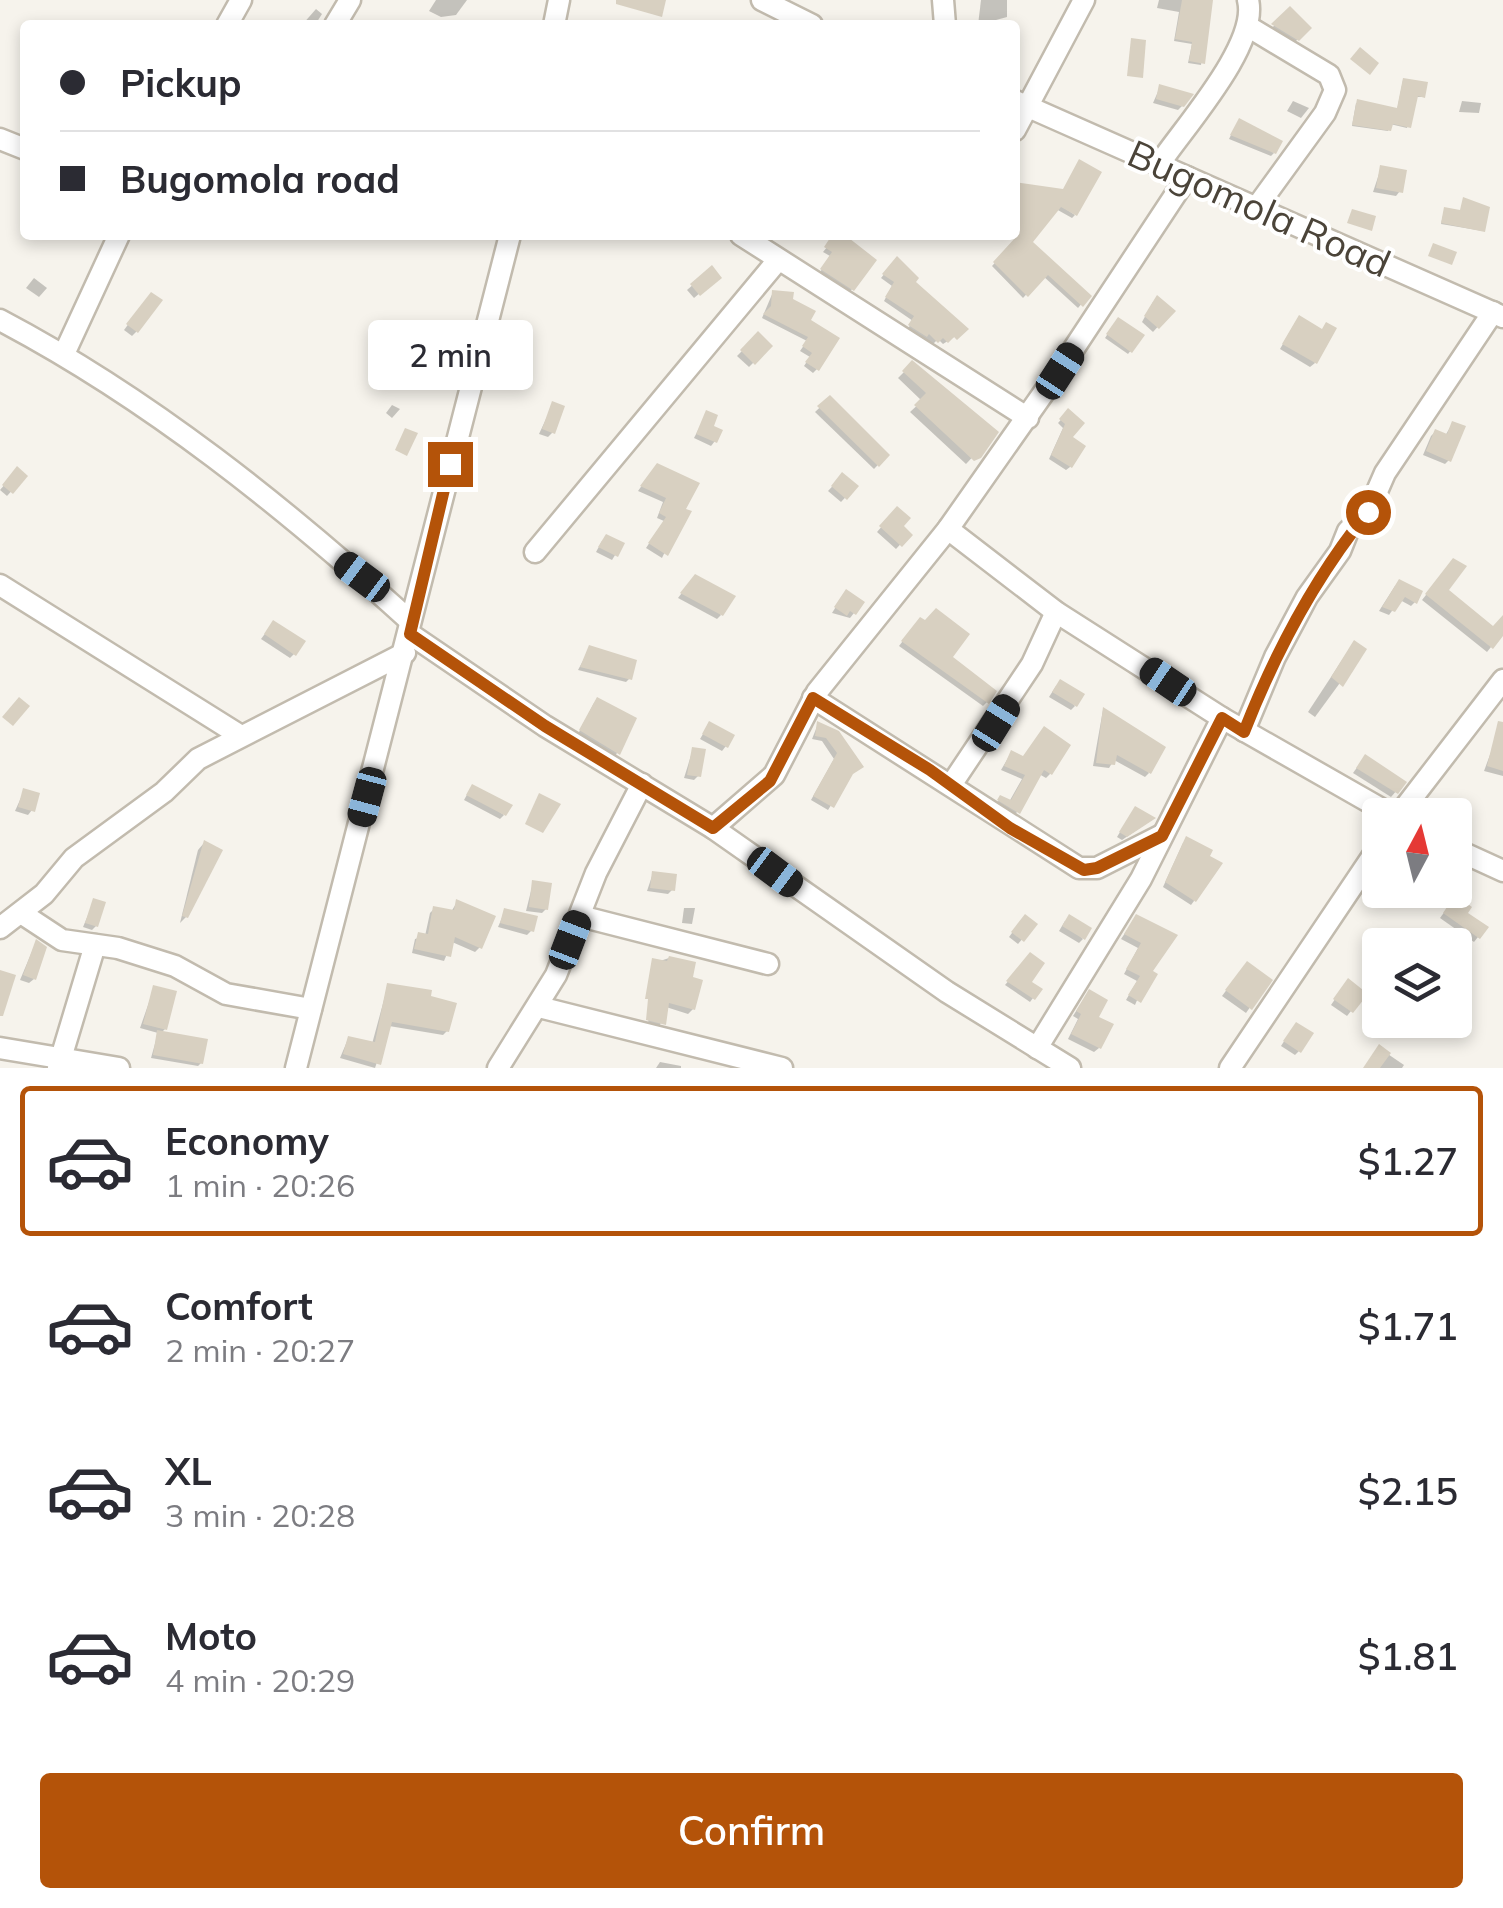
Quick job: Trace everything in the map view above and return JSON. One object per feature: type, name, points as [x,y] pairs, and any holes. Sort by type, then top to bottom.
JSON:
[{"type":"street","points":[[762,0],[802,20]]},
{"type":"street","points":[[1023,104],[1084,0]]},
{"type":"street","points":[[1160,163],[1249,27],[1248,0]]},
{"type":"street","points":[[1249,27],[1330,75],[1335,90],[1325,113],[1256,208]]},
{"type":"street","name":"Bugomola Road","points":[[1023,104],[1498,314]]},
{"type":"street","points":[[713,828],[770,781],[813,698],[948,529],[1028,418],[1187,177]]},
{"type":"street","points":[[64,354],[117,240]]},
{"type":"street","points":[[296,1068],[509,240]]},
{"type":"street","points":[[748,240],[1028,418]]},
{"type":"street","points":[[535,552],[778,260]]},
{"type":"street","points":[[1244,732],[1275,658],[1307,597],[1340,550],[1348,531],[1368,512],[1385,473],[1498,314]]},
{"type":"street","points":[[0,320],[64,354],[170,423],[408,635],[545,726],[713,828],[837,918],[1070,1068]]},
{"type":"street","points":[[948,529],[1056,612],[1244,732],[1365,798]]},
{"type":"street","points":[[0,585],[241,736]]},
{"type":"street","points":[[951,785],[1032,664],[1056,612]]},
{"type":"street","points":[[0,928],[21,913],[99,837],[164,792],[198,760],[408,635]]},
{"type":"street","points":[[1409,798],[1503,680]]},
{"type":"street","points":[[813,698],[1079,868],[1097,868],[1162,836]]},
{"type":"street","points":[[1038,1048],[1141,879],[1222,718]]},
{"type":"street","points":[[498,1068],[538,1007],[642,784]]},
{"type":"street","points":[[1472,856],[1503,871]]},
{"type":"street","points":[[1230,1068],[1362,872]]},
{"type":"street","points":[[21,913],[62,940],[175,966],[226,994],[310,1009]]},
{"type":"street","points":[[580,916],[768,964]]},
{"type":"street","points":[[60,1064],[95,945]]},
{"type":"street","points":[[538,1007],[782,1068]]},
{"type":"street","points":[[0,1048],[60,1064],[119,1068]]},
{"type":"building","points":[[616,0],[666,0],[662,17],[616,4]]},
{"type":"building","points":[[1182,0],[1213,0],[1205,64],[1189,61],[1192,42],[1175,39]]},
{"type":"building","points":[[1290,6],[1312,28],[1299,41],[1271,24]]},
{"type":"building","points":[[1131,38],[1146,40],[1143,78],[1127,76]]},
{"type":"building","points":[[1360,47],[1379,63],[1370,75],[1350,59]]},
{"type":"building","points":[[1403,78],[1428,82],[1425,98],[1418,96],[1411,128],[1393,124],[1391,131],[1352,125],[1357,99],[1397,108]]},
{"type":"building","points":[[1159,84],[1194,94],[1184,107],[1156,99]]},
{"type":"building","points":[[1239,118],[1283,141],[1276,154],[1230,135]]},
{"type":"building","points":[[1079,159],[1102,172],[1077,216],[1061,207],[1033,242],[1092,296],[1083,307],[1048,275],[1028,297],[993,262],[1013,240],[1020,240],[1020,183],[1063,189]]},
{"type":"building","points":[[1380,165],[1407,170],[1403,193],[1376,188]]},
{"type":"building","points":[[1463,197],[1490,207],[1485,232],[1441,223],[1444,207],[1460,210]]},
{"type":"building","points":[[1352,209],[1376,216],[1372,231],[1347,223]]},
{"type":"building","points":[[829,240],[851,240],[877,260],[854,291],[820,269],[832,252],[824,247]]},
{"type":"building","points":[[1433,243],[1457,252],[1452,265],[1428,256]]},
{"type":"building","points":[[897,256],[919,278],[916,282],[969,329],[957,340],[954,337],[948,343],[943,338],[938,343],[929,334],[927,337],[908,325],[914,316],[885,297],[894,282],[882,274]]},
{"type":"building","points":[[712,265],[722,278],[700,296],[690,284]]},
{"type":"building","points":[[772,290],[794,292],[793,299],[816,311],[811,320],[840,338],[819,371],[805,362],[812,353],[802,346],[808,337],[763,314],[771,306]]},
{"type":"building","points":[[151,292],[163,300],[138,333],[126,324]]},
{"type":"building","points":[[1157,295],[1176,311],[1159,329],[1144,316]]},
{"type":"building","points":[[1299,315],[1322,329],[1326,322],[1337,328],[1317,364],[1282,344]]},
{"type":"building","points":[[1118,317],[1145,335],[1132,353],[1106,334]]},
{"type":"building","points":[[758,331],[773,346],[755,365],[740,350]]},
{"type":"building","points":[[912,360],[999,432],[981,458],[974,461],[914,405],[926,393],[902,371]]},
{"type":"building","points":[[830,395],[890,455],[879,467],[817,406]]},
{"type":"building","points":[[552,401],[565,406],[555,434],[542,429]]},
{"type":"building","points":[[1068,408],[1085,423],[1073,437],[1086,446],[1072,468],[1051,455],[1065,424],[1059,419]]},
{"type":"building","points":[[706,410],[718,415],[714,426],[723,430],[717,443],[696,434]]},
{"type":"building","points":[[1452,421],[1466,426],[1451,462],[1426,451],[1435,429],[1447,434]]},
{"type":"building","points":[[405,428],[418,433],[407,456],[395,450]]},
{"type":"building","points":[[657,463],[700,483],[686,509],[692,511],[668,556],[648,543],[666,517],[659,513],[666,498],[640,486]]},
{"type":"building","points":[[17,466],[28,476],[13,494],[2,485]]},
{"type":"building","points":[[842,472],[859,486],[847,500],[831,486]]},
{"type":"building","points":[[897,506],[911,518],[904,526],[913,535],[902,547],[879,526]]},
{"type":"building","points":[[606,534],[625,543],[618,557],[598,547]]},
{"type":"building","points":[[1453,558],[1467,566],[1449,590],[1493,626],[1503,615],[1503,636],[1493,649],[1425,594]]},
{"type":"building","points":[[695,574],[736,596],[723,616],[680,593]]},
{"type":"building","points":[[1399,579],[1423,591],[1417,604],[1405,597],[1395,612],[1382,607]]},
{"type":"building","points":[[846,589],[865,602],[856,615],[850,611],[847,616],[834,607]]},
{"type":"building","points":[[936,608],[970,634],[953,657],[997,691],[989,704],[901,641],[920,617],[925,620]]},
{"type":"building","points":[[273,620],[306,641],[296,656],[264,634]]},
{"type":"building","points":[[1354,640],[1367,649],[1343,687],[1331,677]]},
{"type":"building","points":[[589,645],[637,660],[632,680],[580,667]]},
{"type":"building","points":[[1060,679],[1085,694],[1077,707],[1052,692]]},
{"type":"building","points":[[19,697],[30,706],[13,726],[2,717]]},
{"type":"building","points":[[597,697],[637,718],[620,755],[579,730]]},
{"type":"building","points":[[1103,707],[1166,747],[1151,774],[1117,755],[1115,765],[1096,763]]},
{"type":"building","points":[[709,721],[735,735],[728,748],[702,734]]},
{"type":"building","points":[[817,721],[839,731],[864,767],[853,774],[834,808],[813,796],[837,753],[826,738],[815,736]]},
{"type":"building","points":[[1498,721],[1503,722],[1503,771],[1487,766]]},
{"type":"building","points":[[1044,726],[1071,745],[1052,775],[1044,770],[1020,814],[997,800],[1000,795],[1011,800],[1025,775],[1004,766],[1011,750],[1023,756]]},
{"type":"building","points":[[692,747],[706,749],[701,777],[687,775]]},
{"type":"building","points":[[1365,754],[1407,782],[1398,794],[1356,768]]},
{"type":"building","points":[[472,784],[513,805],[506,816],[466,795]]},
{"type":"building","points":[[23,788],[40,793],[35,812],[18,807]]},
{"type":"building","points":[[539,793],[561,804],[543,833],[525,824]]},
{"type":"building","points":[[1135,806],[1156,818],[1127,837],[1119,832]]},
{"type":"building","points":[[1186,836],[1213,850],[1210,856],[1223,863],[1196,902],[1165,882]]},
{"type":"building","points":[[204,840],[223,850],[188,918],[182,916]]},
{"type":"building","points":[[652,871],[677,874],[675,891],[650,888]]},
{"type":"building","points":[[532,880],[552,883],[548,910],[529,907]]},
{"type":"building","points":[[93,898],[106,902],[98,927],[85,923]]},
{"type":"building","points":[[456,899],[496,916],[482,949],[455,937],[451,957],[414,949],[418,932],[428,934],[433,906],[454,910]]},
{"type":"building","points":[[504,908],[538,916],[534,932],[500,923]]},
{"type":"building","points":[[1446,908],[1471,908],[1468,913],[1489,927],[1480,939],[1472,933],[1472,928],[1464,928],[1443,913]]},
{"type":"building","points":[[1025,914],[1038,924],[1024,942],[1011,932]]},
{"type":"building","points":[[1069,914],[1092,928],[1085,940],[1062,926]]},
{"type":"building","points":[[1136,914],[1178,935],[1153,971],[1158,974],[1141,1003],[1128,995],[1140,976],[1126,969],[1141,943],[1124,934]]},
{"type":"building","points":[[36,939],[47,947],[36,980],[23,975]]},
{"type":"building","points":[[1030,952],[1045,963],[1032,982],[1043,989],[1035,1000],[1006,981]]},
{"type":"building","points":[[669,956],[696,962],[693,977],[703,980],[695,1010],[669,1003],[666,1025],[646,1020],[645,999],[652,958],[667,961]]},
{"type":"building","points":[[1247,961],[1273,980],[1252,1010],[1225,990]]},
{"type":"building","points":[[0,970],[16,975],[3,1016],[0,1016]]},
{"type":"building","points":[[1348,978],[1362,989],[1362,1002],[1353,1013],[1333,999]]},
{"type":"building","points":[[387,983],[432,990],[431,996],[457,1003],[449,1032],[392,1022],[381,1065],[343,1054],[348,1036],[375,1042]]},
{"type":"building","points":[[153,985],[177,991],[167,1030],[143,1024]]},
{"type":"building","points":[[1089,989],[1108,1000],[1099,1017],[1114,1024],[1101,1049],[1071,1034],[1081,1014],[1076,1011]]},
{"type":"building","points":[[1296,1022],[1314,1033],[1301,1053],[1283,1041]]},
{"type":"building","points":[[157,1030],[208,1039],[203,1064],[153,1055]]},
{"type":"building","points":[[1379,1044],[1391,1053],[1380,1068],[1363,1068]]},
{"type":"route","points":[[450,464],[410,620],[410,634],[545,726],[713,828],[770,781],[813,698],[930,770],[1010,828],[1050,847],[1068,863],[1084,870],[1097,868],[1162,836],[1222,718],[1244,732],[1275,658],[1307,597],[1340,550],[1348,531],[1368,512]]}]
